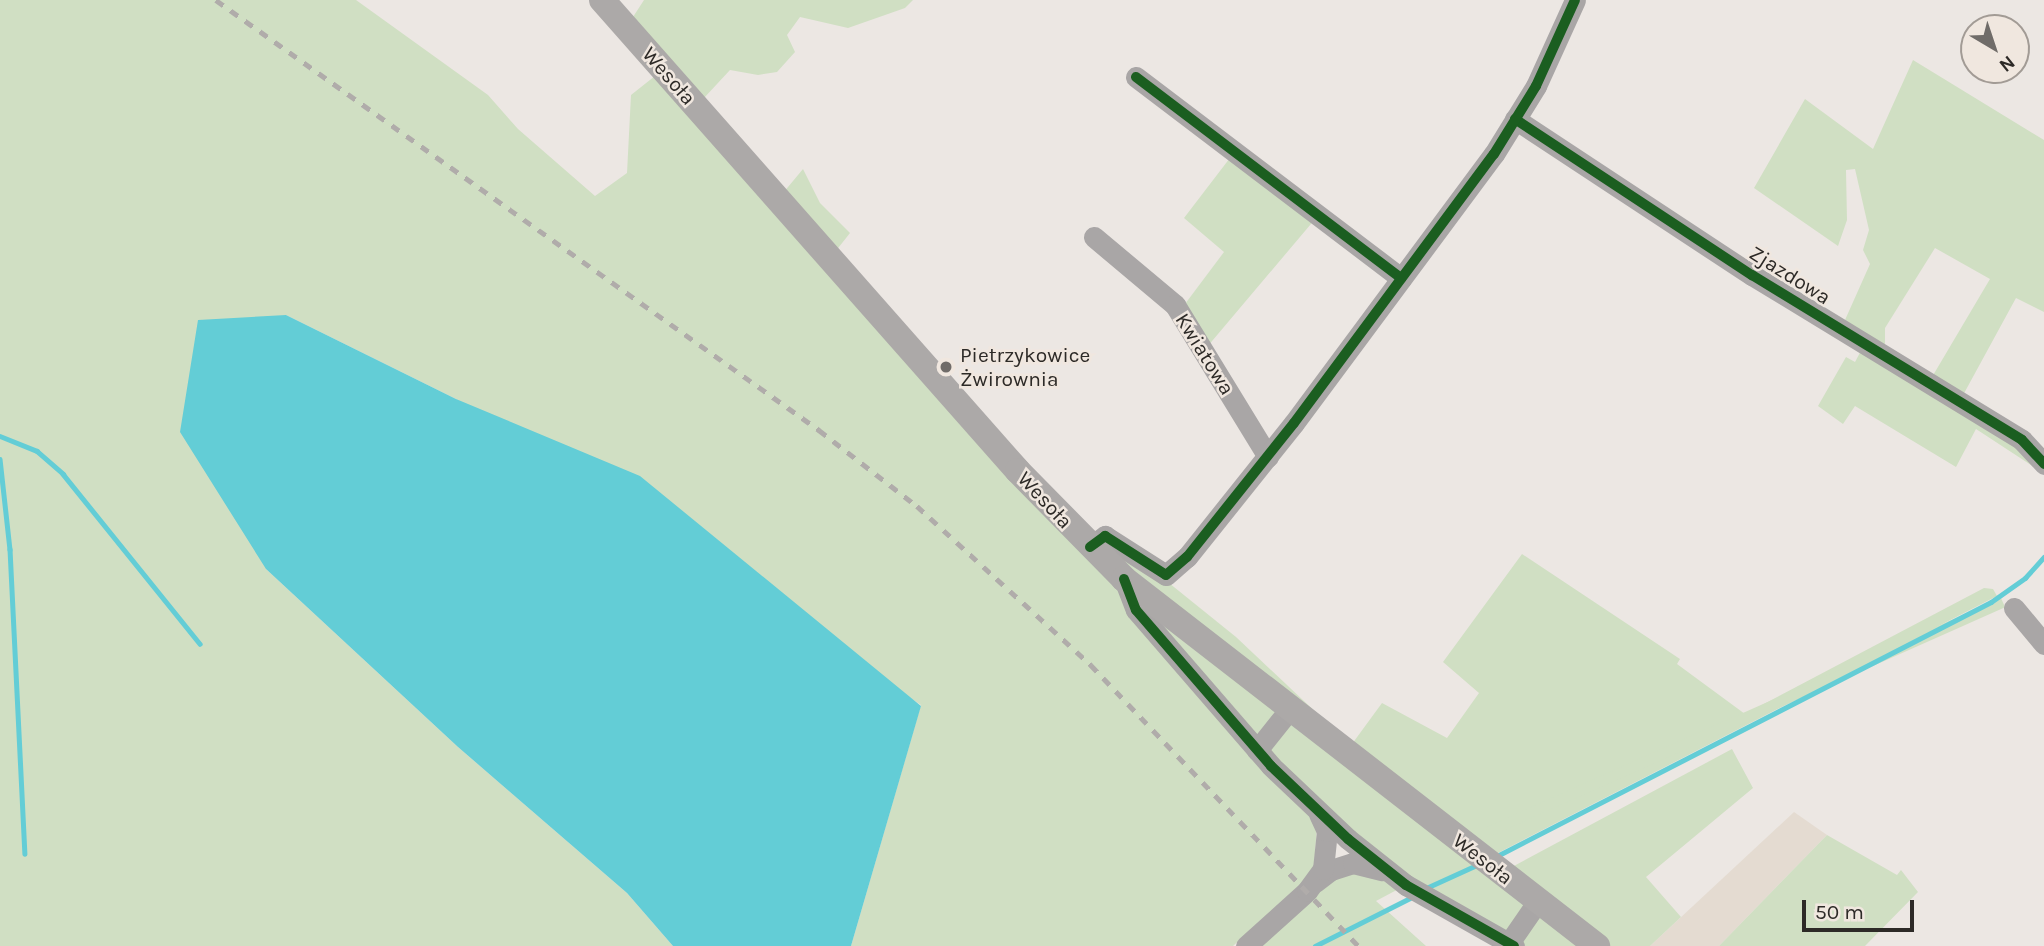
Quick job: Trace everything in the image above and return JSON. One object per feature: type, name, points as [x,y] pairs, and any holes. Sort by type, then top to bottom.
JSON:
[{"type":"main road","name":"Wesoła","points":[[603,0],[1090,547],[1124,579],[1289,710],[1597,946]]},
{"type":"street","points":[[1090,547],[1105,536],[1160,574],[1172,573],[1268,457],[1515,119],[1536,86],[1575,0]]},
{"type":"street","points":[[1136,77],[1401,278]]},
{"type":"street","name":"Zjazdowa","points":[[1515,119],[1752,275],[2022,440],[2044,464]]},
{"type":"street","name":"Kwiatowa","points":[[1094,237],[1175,305],[1268,457]]},
{"type":"street","points":[[1124,579],[1136,610],[1257,750],[1316,809],[1400,880],[1511,945],[1538,901]]},
{"type":"street","points":[[2014,608],[2044,644]]},
{"type":"street","points":[[1257,750],[1289,710]]},
{"type":"street","points":[[1313,883],[1323,869],[1327,849],[1327,831],[1316,809]]},
{"type":"street","points":[[1246,946],[1313,883],[1331,870],[1353,863],[1400,880]]},
{"type":"shaded area","points":[[1794,812],[1827,835],[1719,946],[1650,946]]},
{"type":"green space","points":[[0,0],[356,0],[488,95],[518,129],[595,196],[627,173],[631,95],[660,72],[1090,547],[1597,946],[1514,946],[1406,885],[1376,901],[1426,946],[1246,946],[1263,918],[1233,946],[851,946],[921,705],[456,399],[286,315],[266,569],[458,747],[627,893],[673,946],[0,946]],"holes":[[[1318,811],[1371,865],[1307,891],[1313,883]]]},
{"type":"green space","points":[[644,0],[913,0],[905,8],[848,28],[800,17],[787,35],[795,52],[777,72],[758,75],[730,70],[704,98],[633,17]]},
{"type":"green space","points":[[1913,60],[2044,140],[2044,312],[2016,298],[1962,397],[1932,377],[1990,279],[1935,248],[1885,328],[1885,349],[1845,320],[1870,264],[1863,250],[1869,230],[1855,169],[1846,170],[1847,220],[1838,246],[1754,188],[1805,99],[1873,149]]},
{"type":"green space","points":[[1233,154],[1316,218],[1207,347],[1182,308],[1224,252],[1184,218]]},
{"type":"green space","points":[[803,169],[820,203],[850,233],[835,252],[783,193]]},
{"type":"green space","points":[[1863,347],[2021,442],[2034,467],[1976,429],[1956,467],[1855,406],[1843,424],[1818,406],[1846,357],[1855,362]]},
{"type":"green space","points":[[1104,545],[1169,583],[1236,637],[1340,735],[1183,616]]},
{"type":"green space","points":[[1522,554],[1680,659],[1677,664],[1745,714],[1984,588],[1993,589],[1997,596],[1496,854],[1352,744],[1382,703],[1447,738],[1479,693],[1443,662]]},
{"type":"green space","points":[[2001,598],[2005,607],[1490,837],[1486,827]]},
{"type":"green space","points":[[1732,749],[1753,788],[1646,877],[1681,917],[1650,946],[1610,946],[1512,867]]},
{"type":"green space","points":[[1827,835],[1897,875],[1901,870],[1918,892],[1865,946],[1719,946]]},
{"type":"water","points":[[286,315],[456,399],[640,476],[921,706],[851,946],[673,946],[627,893],[458,747],[266,569],[180,432],[198,320]]},
{"type":"waterway","points":[[0,436],[37,451],[63,474],[200,644]]},
{"type":"waterway","points":[[0,459],[10,549],[25,854]]},
{"type":"waterway","points":[[1497,856],[1991,602],[2025,578],[2044,557]]},
{"type":"waterway","points":[[1424,889],[1477,865]]},
{"type":"waterway","points":[[1315,946],[1414,896]]},
{"type":"railway","points":[[216,0],[819,430],[917,506],[1091,665],[1359,946]]},
{"type":"cycle path","points":[[1090,547],[1105,536],[1166,575],[1187,557],[1294,423],[1494,154],[1536,86],[1575,0]]},
{"type":"cycle path","points":[[1136,77],[1401,278]]},
{"type":"cycle path","points":[[1515,119],[1752,275],[2022,440],[2044,464]]},
{"type":"cycle path","points":[[1124,579],[1136,610],[1271,766],[1348,839],[1406,885],[1514,946]]},
{"type":"place","name":"Pietrzykowice Żwirownia","points":[[946,367]]}]
